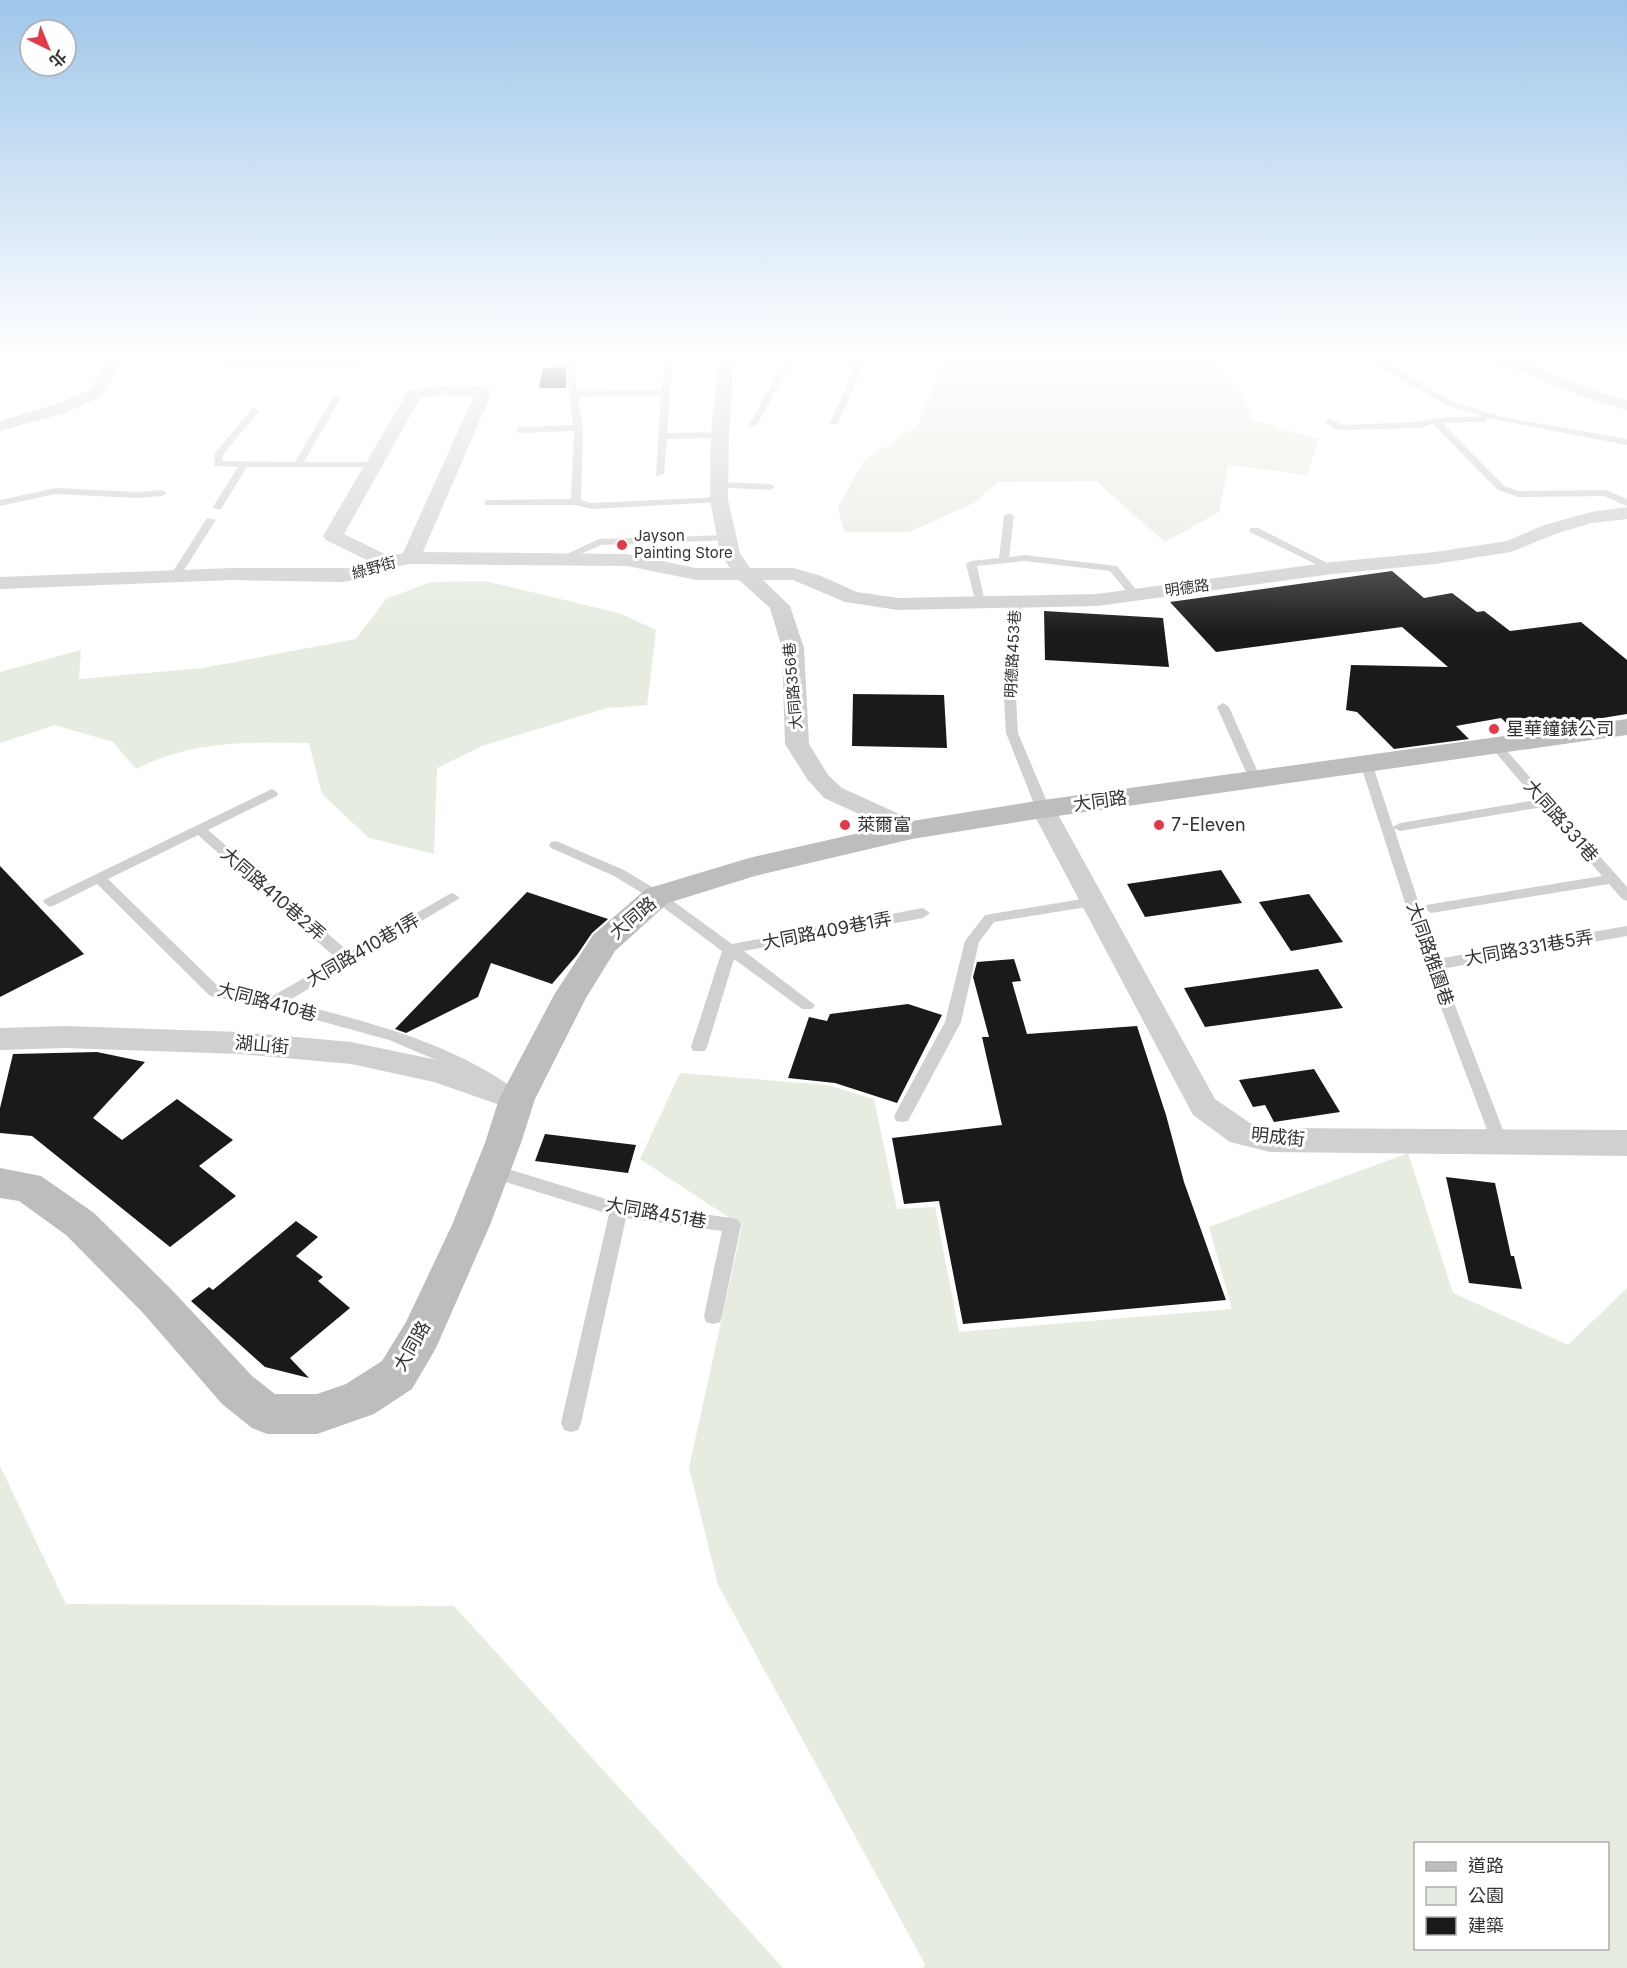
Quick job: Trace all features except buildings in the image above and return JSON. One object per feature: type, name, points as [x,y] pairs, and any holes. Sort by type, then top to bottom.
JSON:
[{"type":"street","points":[[383,450],[333,536],[387,562]]},
{"type":"street","points":[[411,558],[459,450]]},
{"type":"street","name":"大同路356巷","points":[[720,450],[719,493],[730,553],[746,576],[780,606],[793,648],[797,744],[819,779],[833,794],[912,830]]},
{"type":"street","name":"明德路","points":[[746,576],[794,574],[814,580],[852,598],[898,604],[1096,600],[1332,568],[1435,558],[1511,546],[1551,529],[1591,518],[1627,513]]},
{"type":"street","name":"綠野街","points":[[0,583],[232,574],[340,576],[363,574],[387,562],[411,558],[627,560],[696,574],[746,576]]},
{"type":"street","name":"大同路","points":[[0,1183],[28,1187],[80,1224],[158,1302],[237,1390],[267,1414],[317,1414],[359,1400],[397,1375],[421,1335],[471,1225],[517,1099],[571,995],[604,943],[657,896],[749,868],[912,830],[1043,809],[1627,727]]},
{"type":"street","name":"明成街","points":[[1043,809],[1204,1107],[1241,1133],[1270,1140],[1627,1143]]},
{"type":"street","name":"湖山街","points":[[0,1039],[66,1037],[240,1043],[351,1053],[437,1071],[517,1099]]},
{"type":"lane","points":[[223,450],[218,464],[374,465]]},
{"type":"lane","points":[[298,464],[306,450]]},
{"type":"lane","points":[[576,502],[578,450]]},
{"type":"lane","points":[[659,474],[662,450]]},
{"type":"lane","points":[[1463,450],[1501,488],[1518,494],[1606,493],[1627,503]]},
{"type":"lane","points":[[218,507],[244,464]]},
{"type":"lane","points":[[488,503],[576,502],[591,506],[770,487]]},
{"type":"lane","points":[[0,503],[56,491],[136,495],[162,493]]},
{"type":"lane","points":[[1004,561],[1004,543],[1009,516]]},
{"type":"lane","points":[[175,576],[210,520]]},
{"type":"lane","points":[[1254,531],[1332,568]]},
{"type":"lane","points":[[563,558],[598,542],[727,538]]},
{"type":"lane","points":[[980,602],[971,564],[1024,558],[1113,568],[1136,596]]},
{"type":"lane","name":"明德路453巷","points":[[1016,601],[1009,680],[1012,733],[1043,809]]},
{"type":"lane","points":[[1223,707],[1255,779]]},
{"type":"lane","name":"大同路331巷","points":[[1496,746],[1627,896]]},
{"type":"lane","name":"大同路雅園巷","points":[[1366,763],[1416,910],[1432,965],[1500,1143]]},
{"type":"lane","points":[[50,902],[272,793]]},
{"type":"lane","points":[[1400,826],[1545,803]]},
{"type":"lane","name":"大同路410巷2弄","points":[[199,829],[347,959]]},
{"type":"lane","points":[[556,845],[620,873],[657,896],[807,1005]]},
{"type":"lane","name":"大同路410巷","points":[[99,878],[215,992],[273,1003],[393,1035],[474,1069],[517,1099]]},
{"type":"lane","points":[[1431,908],[1612,879]]},
{"type":"lane","name":"大同路410巷1弄","points":[[273,1003],[453,898]]},
{"type":"lane","points":[[902,1116],[953,1022],[972,941],[990,918],[1094,902]]},
{"type":"lane","name":"大同路409巷1弄","points":[[730,950],[923,913]]},
{"type":"lane","name":"大同路331巷5弄","points":[[1432,965],[1627,931]]},
{"type":"lane","points":[[699,1047],[730,950]]},
{"type":"lane","name":"大同路451巷","points":[[492,1171],[619,1210],[732,1225],[713,1316]]},
{"type":"lane","points":[[571,1423],[619,1210]]},
{"type":"green space","points":[[881,450],[1315,450],[1307,475],[1228,465],[1219,512],[1165,542],[1096,481],[998,482],[974,503],[909,532],[844,532],[838,508],[863,462]]},
{"type":"green space","points":[[485,581],[619,613],[656,630],[647,705],[607,708],[482,746],[437,768],[434,854],[369,838],[322,794],[309,743],[242,743],[199,748],[157,760],[136,769],[113,742],[55,725],[0,743],[0,672],[81,650],[79,679],[203,668],[356,639],[386,599],[431,582]]},
{"type":"green space","points":[[680,1073],[827,1085],[874,1099],[897,1209],[935,1207],[959,1332],[1232,1309],[1209,1227],[1408,1153],[1453,1293],[1568,1345],[1627,1288],[1627,1968],[924,1968],[925,1964],[718,1585],[689,1468],[742,1226],[640,1159]]},
{"type":"green space","points":[[0,1466],[66,1604],[454,1606],[783,1968],[0,1968]]},
{"type":"place","name":"Jayson Painting Store","points":[[622,545]]},
{"type":"place","name":"星華鐘錶公司","points":[[1494,729]]},
{"type":"place","name":"萊爾富","points":[[845,825]]},
{"type":"place","name":"7-Eleven","points":[[1159,825]]}]
